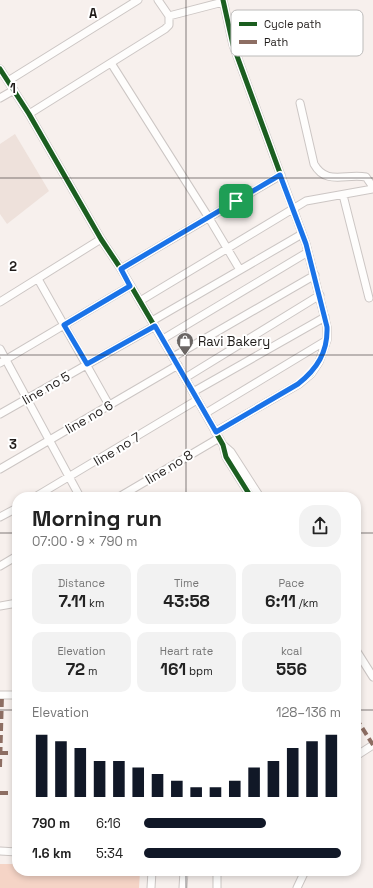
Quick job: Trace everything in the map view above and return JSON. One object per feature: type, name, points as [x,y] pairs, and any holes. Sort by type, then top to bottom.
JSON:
[{"type":"street","points":[[8,81],[138,0]]},
{"type":"street","points":[[29,114],[165,29],[169,25],[169,16],[158,0]]},
{"type":"street","points":[[169,16],[223,1],[231,35]]},
{"type":"street","points":[[206,413],[328,340],[325,316],[308,252],[237,56]]},
{"type":"street","points":[[111,63],[240,270]]},
{"type":"street","points":[[0,69],[29,114],[101,239],[121,269],[186,378],[223,445],[226,457],[248,492]]},
{"type":"street","points":[[0,98],[14,90]]},
{"type":"street","points":[[140,301],[306,202],[373,188],[366,177],[332,177],[324,176],[318,172],[314,164],[300,104]]},
{"type":"street","points":[[121,269],[280,175]]},
{"type":"street","points":[[343,194],[369,298]]},
{"type":"street","name":"line no 5","points":[[0,414],[87,364],[240,270],[302,234]]},
{"type":"street","points":[[0,302],[101,239]]},
{"type":"street","points":[[163,340],[308,252]]},
{"type":"street","points":[[173,357],[314,275]]},
{"type":"street","points":[[38,279],[109,405]]},
{"type":"street","points":[[3,361],[130,286]]},
{"type":"street","points":[[186,378],[320,295]]},
{"type":"street","points":[[193,392],[325,316]]},
{"type":"street","name":"line no 8","points":[[127,492],[298,384],[310,374],[319,362],[328,340]]},
{"type":"street","points":[[0,349],[3,361],[27,398],[77,492]]},
{"type":"street","name":"line no 6","points":[[0,469],[178,365]]},
{"type":"street","name":"line no 7","points":[[44,492],[198,400]]},
{"type":"street","points":[[223,445],[231,452],[257,492]]},
{"type":"street","points":[[0,517],[12,511]]},
{"type":"street","points":[[0,566],[12,559]]},
{"type":"street","points":[[0,606],[12,603]]},
{"type":"street","points":[[361,658],[373,677]]},
{"type":"street","points":[[0,694],[12,695]]},
{"type":"street","points":[[361,753],[373,745]]},
{"type":"street","points":[[0,851],[12,852]]},
{"type":"street","points":[[151,888],[152,876]]},
{"type":"street","points":[[183,888],[184,876]]},
{"type":"street","points":[[217,876],[217,888]]},
{"type":"street","points":[[298,888],[303,876]]},
{"type":"shaded area","points":[[15,134],[49,191],[7,224],[0,214],[0,144]]},
{"type":"shaded area","points":[[0,864],[12,864],[12,876],[140,876],[139,888],[0,888]]},
{"type":"marked path","points":[[0,767],[2,695]]},
{"type":"marked path","points":[[361,726],[373,745]]},
{"type":"marked path","points":[[0,753],[12,753]]},
{"type":"marked path","points":[[0,793],[12,793]]},
{"type":"cycle path","points":[[223,0],[231,36]]},
{"type":"cycle path","points":[[215,432],[299,384],[311,374],[319,362],[327,340],[327,327],[306,244],[237,56]]},
{"type":"cycle path","points":[[0,69],[29,114],[101,239],[121,269],[185,378],[223,445],[226,457],[248,492]]},
{"type":"place","name":"Ravi Bakery","points":[[185,356]]},
{"type":"route","points":[[280,175],[312,264],[327,327],[328,340],[319,362],[310,374],[298,384],[216,432],[155,326],[87,364],[64,325],[130,286],[121,269],[236,201],[280,175]]}]
